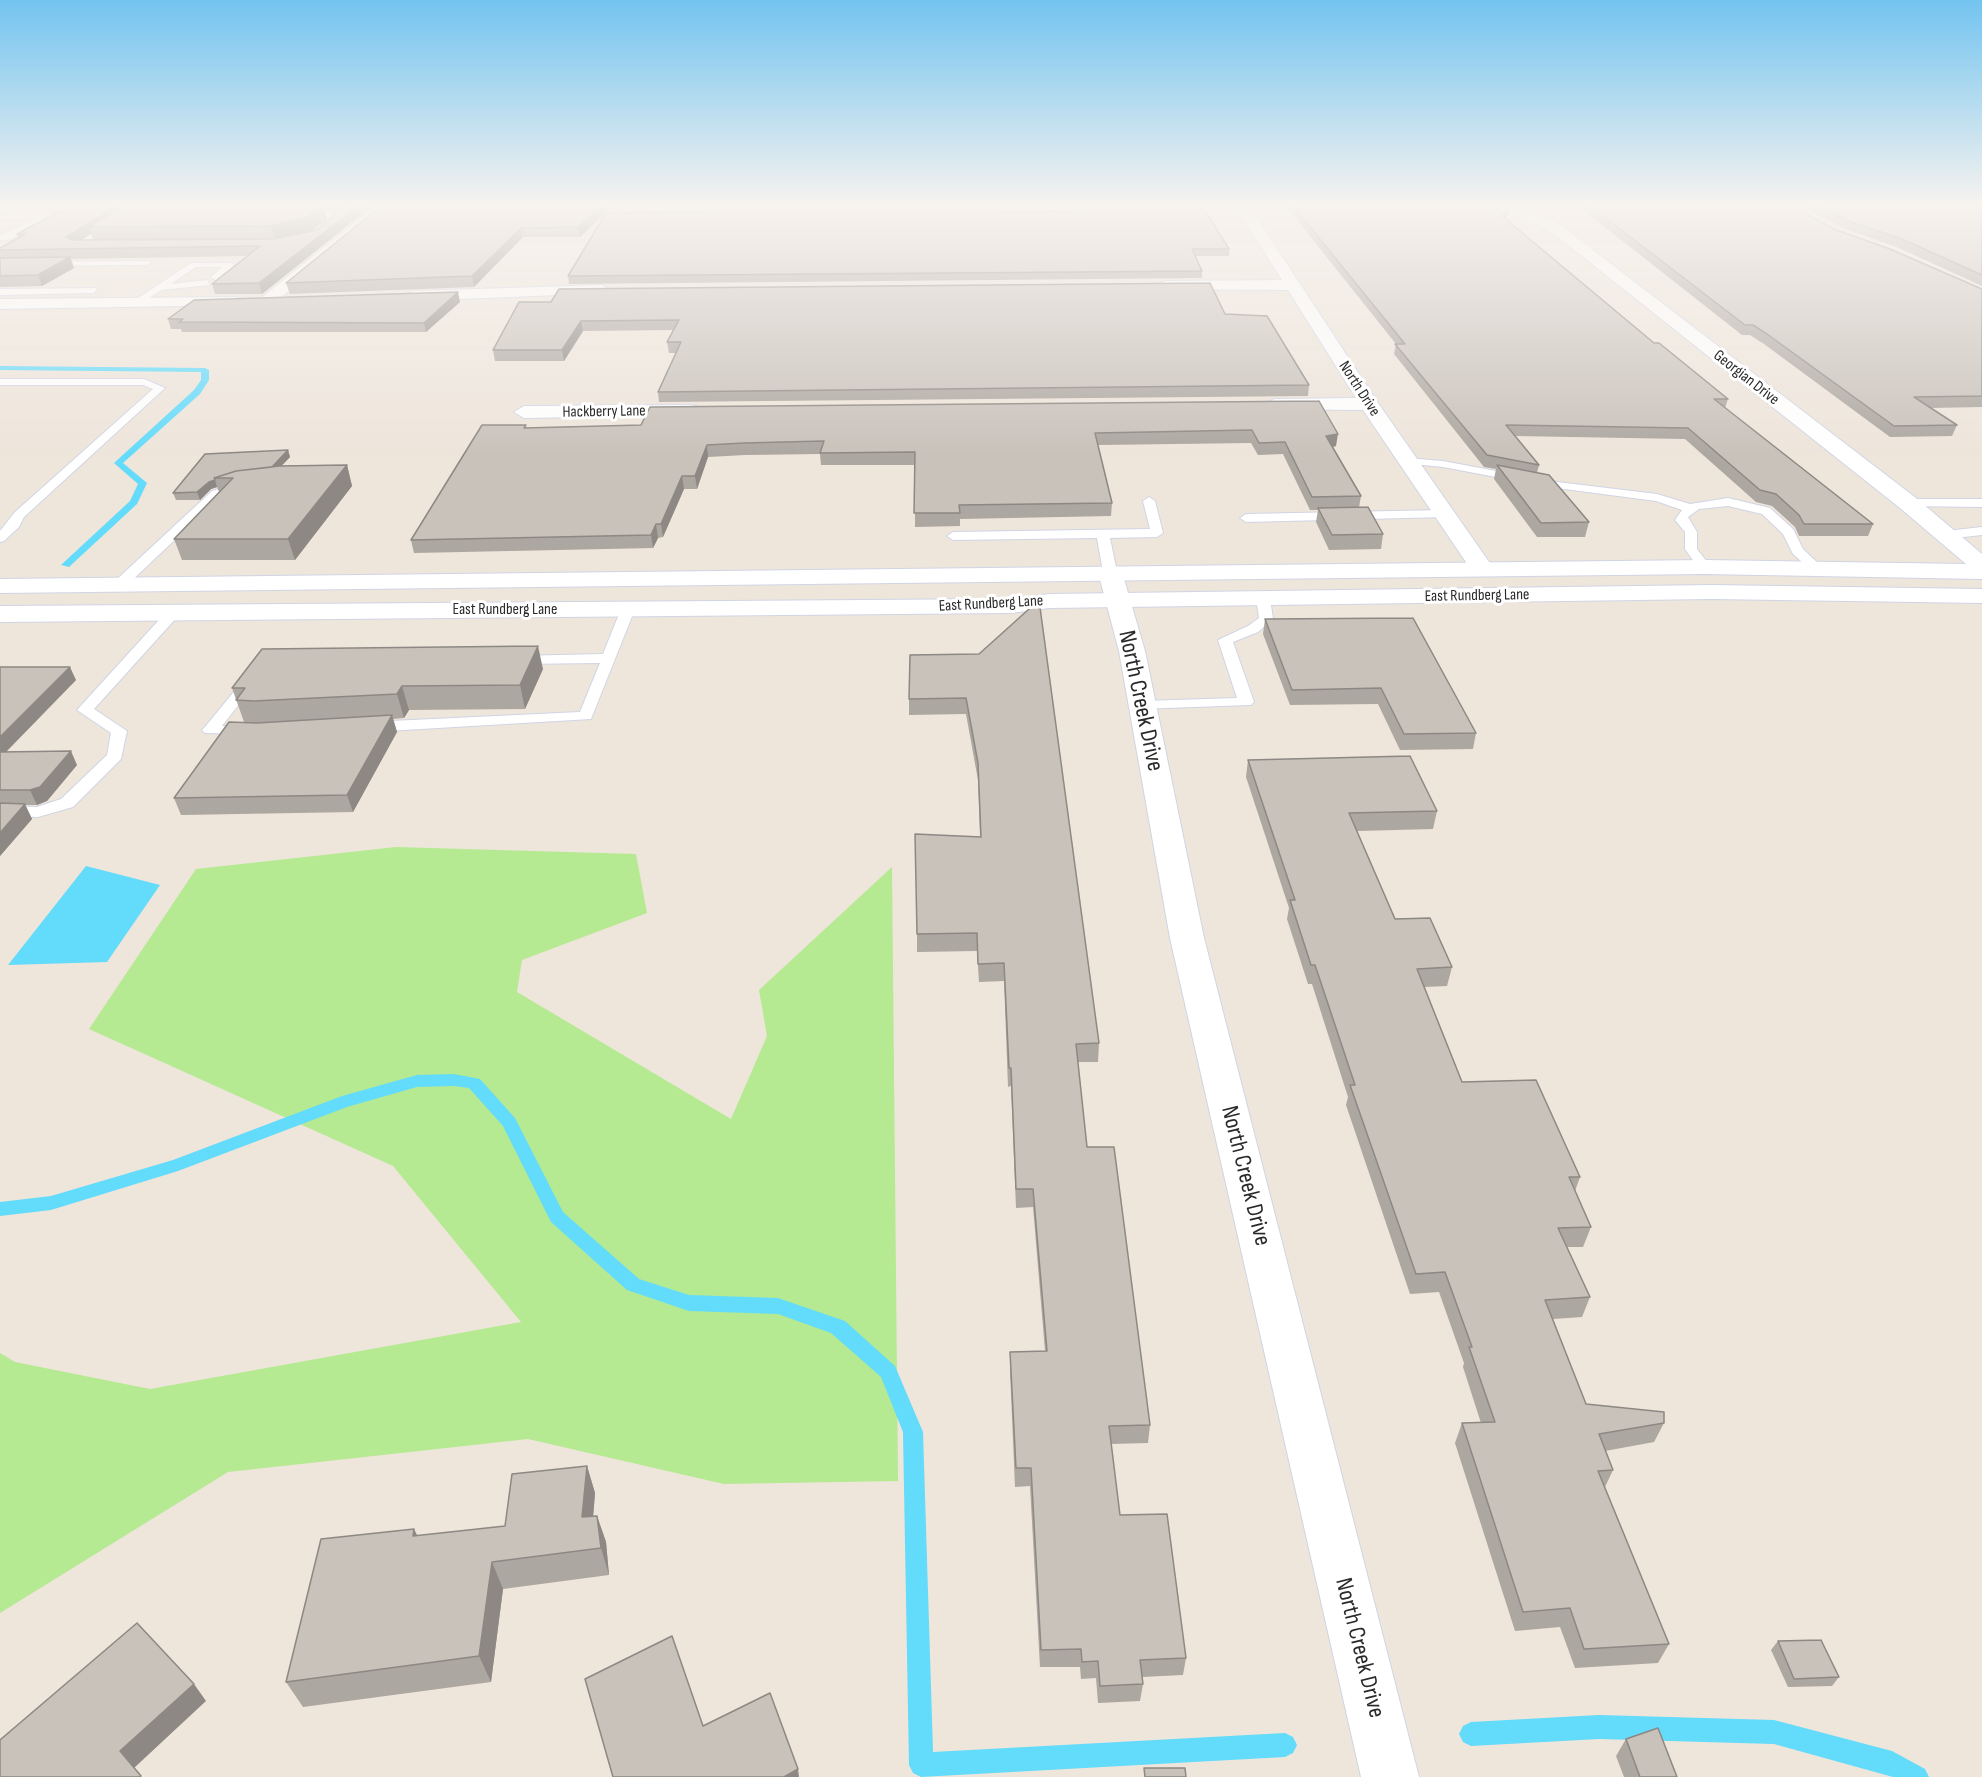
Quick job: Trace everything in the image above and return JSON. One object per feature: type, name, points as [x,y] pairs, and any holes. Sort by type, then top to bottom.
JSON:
[{"type":"street","points":[[267,301],[282,289]]},
{"type":"street","name":"North Drive","points":[[1293,289],[1442,514],[1482,569]]},
{"type":"street","name":"Georgian Drive","points":[[1633,289],[1908,503],[1982,566]]},
{"type":"street","points":[[395,297],[617,290]]},
{"type":"street","points":[[0,304],[291,300]]},
{"type":"street","points":[[1250,405],[1369,404]]},
{"type":"street","name":"Hackberry Lane","points":[[524,412],[715,410]]},
{"type":"street","name":"East Rundberg Lane","points":[[0,585],[1706,567],[1816,567],[1982,572]]},
{"type":"street","name":"North Creek Drive","points":[[1110,572],[1132,651],[1187,938],[1390,1777]]},
{"type":"street","points":[[628,609],[640,577]]},
{"type":"street","name":"East Rundberg Lane","points":[[0,614],[1011,606],[1049,601],[1712,592],[1982,596]]},
{"type":"lane","points":[[0,292],[60,289]]},
{"type":"lane","points":[[79,303],[96,289]]},
{"type":"lane","points":[[136,302],[158,289]]},
{"type":"lane","points":[[0,382],[144,382],[156,384],[160,388],[19,515],[15,524],[0,538]]},
{"type":"lane","points":[[1407,461],[1443,464],[1549,484],[1657,498],[1689,508],[1734,502],[1767,510],[1789,532],[1797,551],[1816,567]]},
{"type":"lane","points":[[120,584],[216,494],[225,489],[252,484]]},
{"type":"lane","points":[[953,537],[1157,533],[1149,501]]},
{"type":"lane","points":[[1908,503],[1979,505]]},
{"type":"lane","points":[[1689,508],[1682,515],[1681,520],[1691,532],[1693,554],[1706,567]]},
{"type":"lane","points":[[1246,518],[1442,514]]},
{"type":"lane","points":[[1946,535],[1982,531]]},
{"type":"lane","points":[[1102,534],[1110,572]]},
{"type":"lane","points":[[1143,706],[1246,702],[1225,640],[1253,629],[1266,619],[1263,598]]},
{"type":"lane","points":[[359,727],[586,716],[628,609]]},
{"type":"lane","points":[[0,812],[38,812],[67,803],[115,756],[119,731],[85,710],[173,613]]},
{"type":"lane","points":[[502,660],[609,658]]},
{"type":"lane","points":[[258,672],[210,730],[263,732]]},
{"type":"green space","points":[[396,847],[636,854],[647,913],[522,960],[517,992],[731,1119],[767,1036],[759,990],[892,867],[898,1481],[724,1484],[528,1439],[228,1472],[0,1613],[0,1353],[15,1362],[150,1389],[521,1322],[393,1166],[89,1029],[196,869]]},
{"type":"water","points":[[86,866],[160,885],[107,962],[8,965]]},
{"type":"building","points":[[559,289],[1213,289],[1225,314],[1267,316],[1309,385],[658,392],[681,342],[667,342],[679,320],[581,321],[562,350],[493,350],[519,302],[551,302]]},
{"type":"building","points":[[1360,289],[1589,289],[1654,343],[1659,343],[1728,399],[1714,399],[1873,524],[1804,524],[1799,515],[1776,494],[1760,490],[1688,428],[1506,425],[1539,465],[1487,455],[1395,344],[1405,344]]},
{"type":"building","points":[[1698,289],[1982,289],[1982,396],[1914,397],[1957,425],[1894,426],[1767,334],[1753,325],[1745,325]]},
{"type":"building","points":[[458,292],[424,323],[179,322],[183,319],[168,319],[194,300]]},
{"type":"building","points":[[1319,401],[1338,434],[1326,436],[1361,496],[1312,497],[1285,442],[1259,443],[1252,430],[1095,433],[1112,503],[959,505],[960,513],[914,513],[915,452],[820,453],[824,441],[744,443],[707,445],[695,476],[682,476],[661,524],[656,524],[651,535],[411,540],[482,425],[526,425],[524,428],[641,425],[650,407]]},
{"type":"building","points":[[288,450],[272,467],[236,471],[214,478],[215,480],[197,492],[173,493],[205,454]]},
{"type":"building","points":[[347,465],[288,539],[174,539],[233,478],[214,478],[236,471],[279,466]]},
{"type":"building","points":[[1497,465],[1549,475],[1589,522],[1541,523]]},
{"type":"building","points":[[1368,507],[1383,534],[1332,535],[1318,508]]},
{"type":"building","points":[[1039,600],[1099,1043],[1076,1044],[1087,1147],[1114,1147],[1150,1425],[1109,1426],[1120,1515],[1167,1514],[1186,1658],[1140,1660],[1143,1684],[1100,1686],[1098,1661],[1082,1662],[1081,1649],[1041,1650],[1031,1468],[1016,1468],[1010,1352],[1047,1351],[1033,1189],[1016,1189],[1004,963],[978,964],[977,933],[917,934],[915,834],[981,837],[978,763],[966,698],[909,699],[910,655],[979,654]]},
{"type":"building","points":[[1413,618],[1476,733],[1404,734],[1381,688],[1292,690],[1265,619]]},
{"type":"building","points":[[538,646],[520,685],[402,686],[397,694],[254,701],[236,700],[245,688],[232,688],[262,649]]},
{"type":"building","points":[[0,667],[70,667],[0,737]]},
{"type":"building","points":[[392,715],[347,795],[174,798],[229,722],[257,723]]},
{"type":"building","points":[[71,751],[40,787],[30,790],[0,790],[0,752]]},
{"type":"building","points":[[1410,756],[1437,811],[1349,813],[1395,919],[1430,918],[1452,967],[1417,969],[1462,1082],[1536,1080],[1580,1177],[1569,1177],[1591,1227],[1558,1228],[1590,1297],[1545,1300],[1586,1404],[1664,1412],[1664,1423],[1599,1434],[1613,1470],[1598,1471],[1669,1644],[1584,1649],[1570,1608],[1523,1612],[1462,1423],[1495,1422],[1469,1347],[1472,1347],[1445,1272],[1416,1274],[1350,1085],[1355,1085],[1315,965],[1311,965],[1290,900],[1295,900],[1248,760]]},
{"type":"building","points":[[0,803],[25,804],[0,833]]},
{"type":"building","points":[[587,1466],[582,1517],[597,1516],[601,1548],[492,1562],[479,1656],[286,1682],[321,1539],[414,1529],[413,1536],[505,1526],[512,1474]]},
{"type":"building","points":[[137,1623],[194,1684],[120,1751],[141,1776],[0,1777],[0,1740]]},
{"type":"building","points":[[672,1636],[703,1726],[770,1693],[798,1769],[784,1777],[613,1777],[585,1679]]},
{"type":"building","points":[[1821,1640],[1839,1677],[1794,1679],[1778,1641]]},
{"type":"building","points":[[1658,1728],[1677,1777],[1640,1777],[1626,1739]]},
{"type":"building","points":[[1144,1768],[1185,1768],[1186,1777],[1145,1777]]},
{"type":"waterway","points":[[0,368],[205,370],[205,380],[197,392],[118,463],[143,483],[134,502],[66,565]]},
{"type":"waterway","points":[[0,1209],[51,1203],[178,1165],[342,1102],[417,1081],[454,1080],[474,1083],[509,1122],[557,1217],[633,1285],[689,1303],[778,1306],[838,1327],[888,1372],[913,1432],[921,1765],[1285,1745]]},
{"type":"waterway","points":[[1471,1734],[1599,1727],[1774,1732],[1892,1763],[1917,1777]]}]
